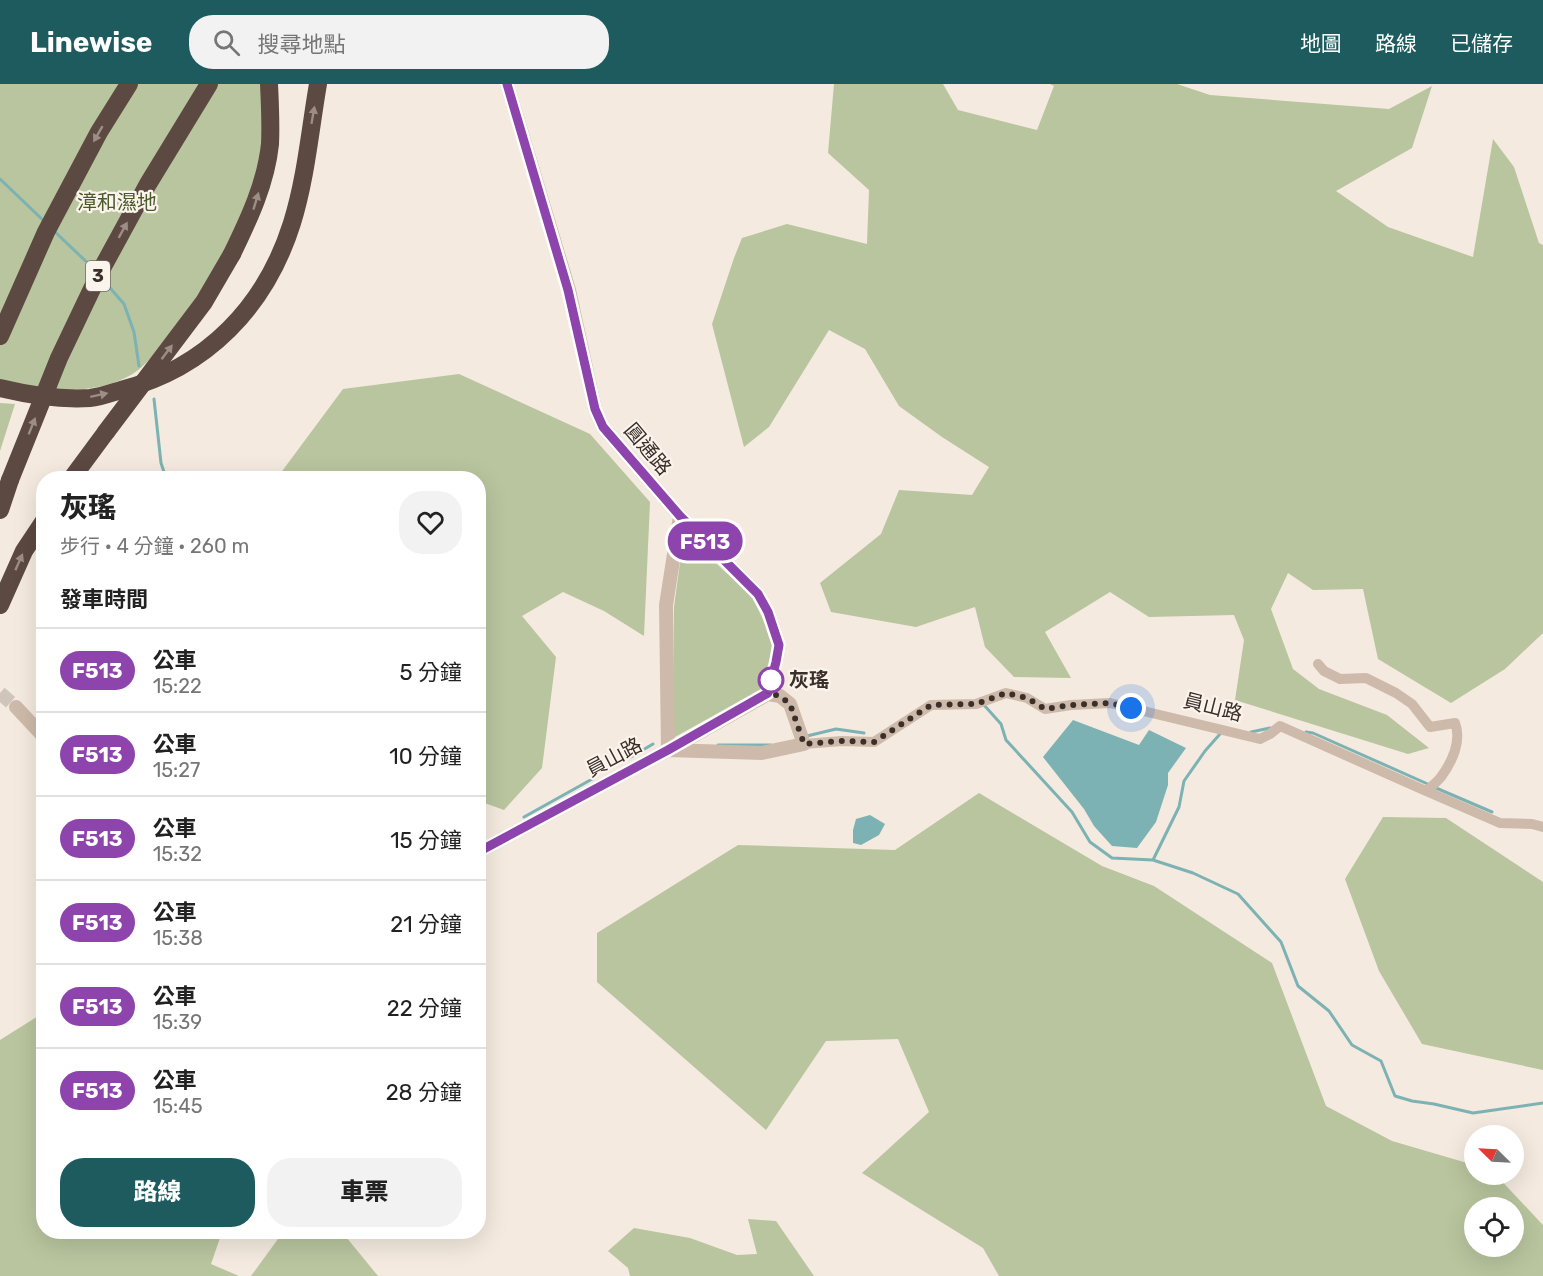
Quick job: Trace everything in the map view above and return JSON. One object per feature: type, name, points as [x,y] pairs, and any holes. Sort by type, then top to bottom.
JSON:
[{"type":"highway","points":[[0,336],[46,232],[99,132],[129,84]]},
{"type":"highway","name":"3","points":[[0,510],[59,358],[100,272],[148,184],[209,84]]},
{"type":"highway","points":[[77,471],[204,302],[232,254],[251,215],[265,171],[270,145],[270,84]]},
{"type":"highway","points":[[0,388],[44,396],[92,398],[140,386],[174,370],[210,348],[242,317],[275,264],[291,224],[299,194],[318,84]]},
{"type":"highway","points":[[0,605],[24,551],[36,533]]},
{"type":"street","name":"圓通路","points":[[507,84],[568,290],[595,409],[603,427],[680,516],[758,594],[768,612],[779,645],[770,687]]},
{"type":"street","points":[[668,750],[666,605],[680,516]]},
{"type":"street","points":[[1318,664],[1324,671],[1340,679],[1366,678],[1396,693],[1412,704],[1431,727],[1455,723],[1458,734],[1457,747],[1440,778],[1426,791]]},
{"type":"street","points":[[668,750],[770,687],[790,704],[802,739]]},
{"type":"street","name":"員山路","points":[[486,848],[668,750],[762,753],[802,739],[874,742],[931,705],[976,704],[1006,693],[1027,698],[1045,709],[1110,703],[1260,739],[1280,726],[1500,823],[1532,824],[1543,827]]},
{"type":"street","points":[[16,707],[36,728]]},
{"type":"green space","name":"漳和濕地","points":[[0,84],[263,84],[263,137],[258,175],[247,207],[229,246],[207,283],[150,359],[132,374],[110,384],[63,390],[0,379]]},
{"type":"green space","points":[[834,84],[943,84],[958,110],[1037,130],[1054,86],[1050,84],[1177,84],[1210,95],[1389,109],[1432,86],[1412,148],[1336,191],[1388,227],[1473,257],[1493,139],[1514,167],[1539,243],[1543,245],[1543,633],[1505,669],[1451,703],[1378,659],[1363,589],[1313,590],[1288,573],[1271,609],[1293,669],[1319,689],[1387,715],[1429,748],[1408,754],[1235,700],[1244,640],[1234,615],[1149,617],[1110,592],[1045,632],[1071,678],[1014,677],[985,647],[975,607],[916,627],[831,612],[820,583],[881,534],[899,490],[972,495],[989,467],[899,406],[865,349],[829,330],[769,427],[744,447],[712,324],[742,238],[787,224],[867,244],[869,190],[828,153]]},
{"type":"green space","points":[[459,374],[590,434],[650,502],[644,636],[604,611],[563,592],[522,616],[556,657],[542,768],[504,810],[486,804],[486,471],[282,471],[343,389]]},
{"type":"green space","points":[[0,403],[15,404],[0,451]]},
{"type":"green space","points":[[684,533],[753,598],[771,637],[776,681],[673,738],[674,607]]},
{"type":"green space","points":[[979,793],[1102,866],[1154,886],[1272,963],[1326,1106],[1392,1141],[1464,1162],[1464,1185],[1505,1185],[1517,1197],[1464,1197],[1464,1257],[1524,1257],[1524,1205],[1543,1225],[1543,1276],[999,1276],[983,1248],[862,1173],[929,1112],[898,1039],[826,1041],[766,1130],[597,982],[597,933],[738,845],[895,850]]},
{"type":"green space","points":[[1383,817],[1446,818],[1543,882],[1543,1070],[1422,1044],[1379,971],[1345,879]]},
{"type":"green space","points":[[36,1017],[36,1239],[220,1239],[211,1264],[239,1276],[0,1276],[0,1040]]},
{"type":"green space","points":[[748,1219],[776,1221],[814,1276],[630,1276],[628,1268],[608,1251],[634,1228],[690,1238],[737,1255],[757,1254]]},
{"type":"green space","points":[[278,1239],[348,1239],[378,1276],[251,1276]]},
{"type":"water","points":[[1073,720],[1139,745],[1149,730],[1186,748],[1168,773],[1168,785],[1156,822],[1137,848],[1112,846],[1094,826],[1084,809],[1043,757]]},
{"type":"water","points":[[870,815],[885,824],[879,835],[861,845],[853,843],[856,819]]},
{"type":"waterway","points":[[0,179],[44,221]]},
{"type":"waterway","points":[[53,230],[94,269]]},
{"type":"waterway","points":[[104,281],[124,304],[134,332],[139,366]]},
{"type":"waterway","points":[[154,399],[164,471]]},
{"type":"waterway","points":[[984,705],[1001,724],[1006,740],[1072,812],[1090,842],[1112,858],[1153,860],[1193,873],[1238,894],[1281,942],[1298,986],[1329,1011],[1352,1045],[1381,1061],[1395,1096],[1473,1113],[1543,1103]]},
{"type":"waterway","points":[[1251,732],[1270,728]]},
{"type":"waterway","points":[[807,736],[836,729],[864,733]]},
{"type":"waterway","points":[[1306,732],[1313,733],[1430,785]]},
{"type":"waterway","points":[[1153,860],[1179,807],[1184,781],[1220,734]]},
{"type":"waterway","points":[[624,761],[653,744]]},
{"type":"waterway","points":[[718,745],[771,745]]},
{"type":"waterway","points":[[524,817],[594,778]]},
{"type":"waterway","points":[[1436,788],[1492,812]]},
{"type":"tunnel","points":[[0,693],[16,707]]},
{"type":"bus line","name":"F513","points":[[486,848],[668,750],[768,693],[779,645],[768,612],[758,594],[680,516],[603,427],[595,409],[568,290],[507,84]]},
{"type":"place","name":"灰瑤","points":[[771,680]]},
{"type":"route","points":[[771,680],[768,693],[780,696],[790,704],[804,744],[842,741],[874,742],[931,705],[976,704],[1006,693],[1027,698],[1045,709],[1110,703],[1131,708]]}]
